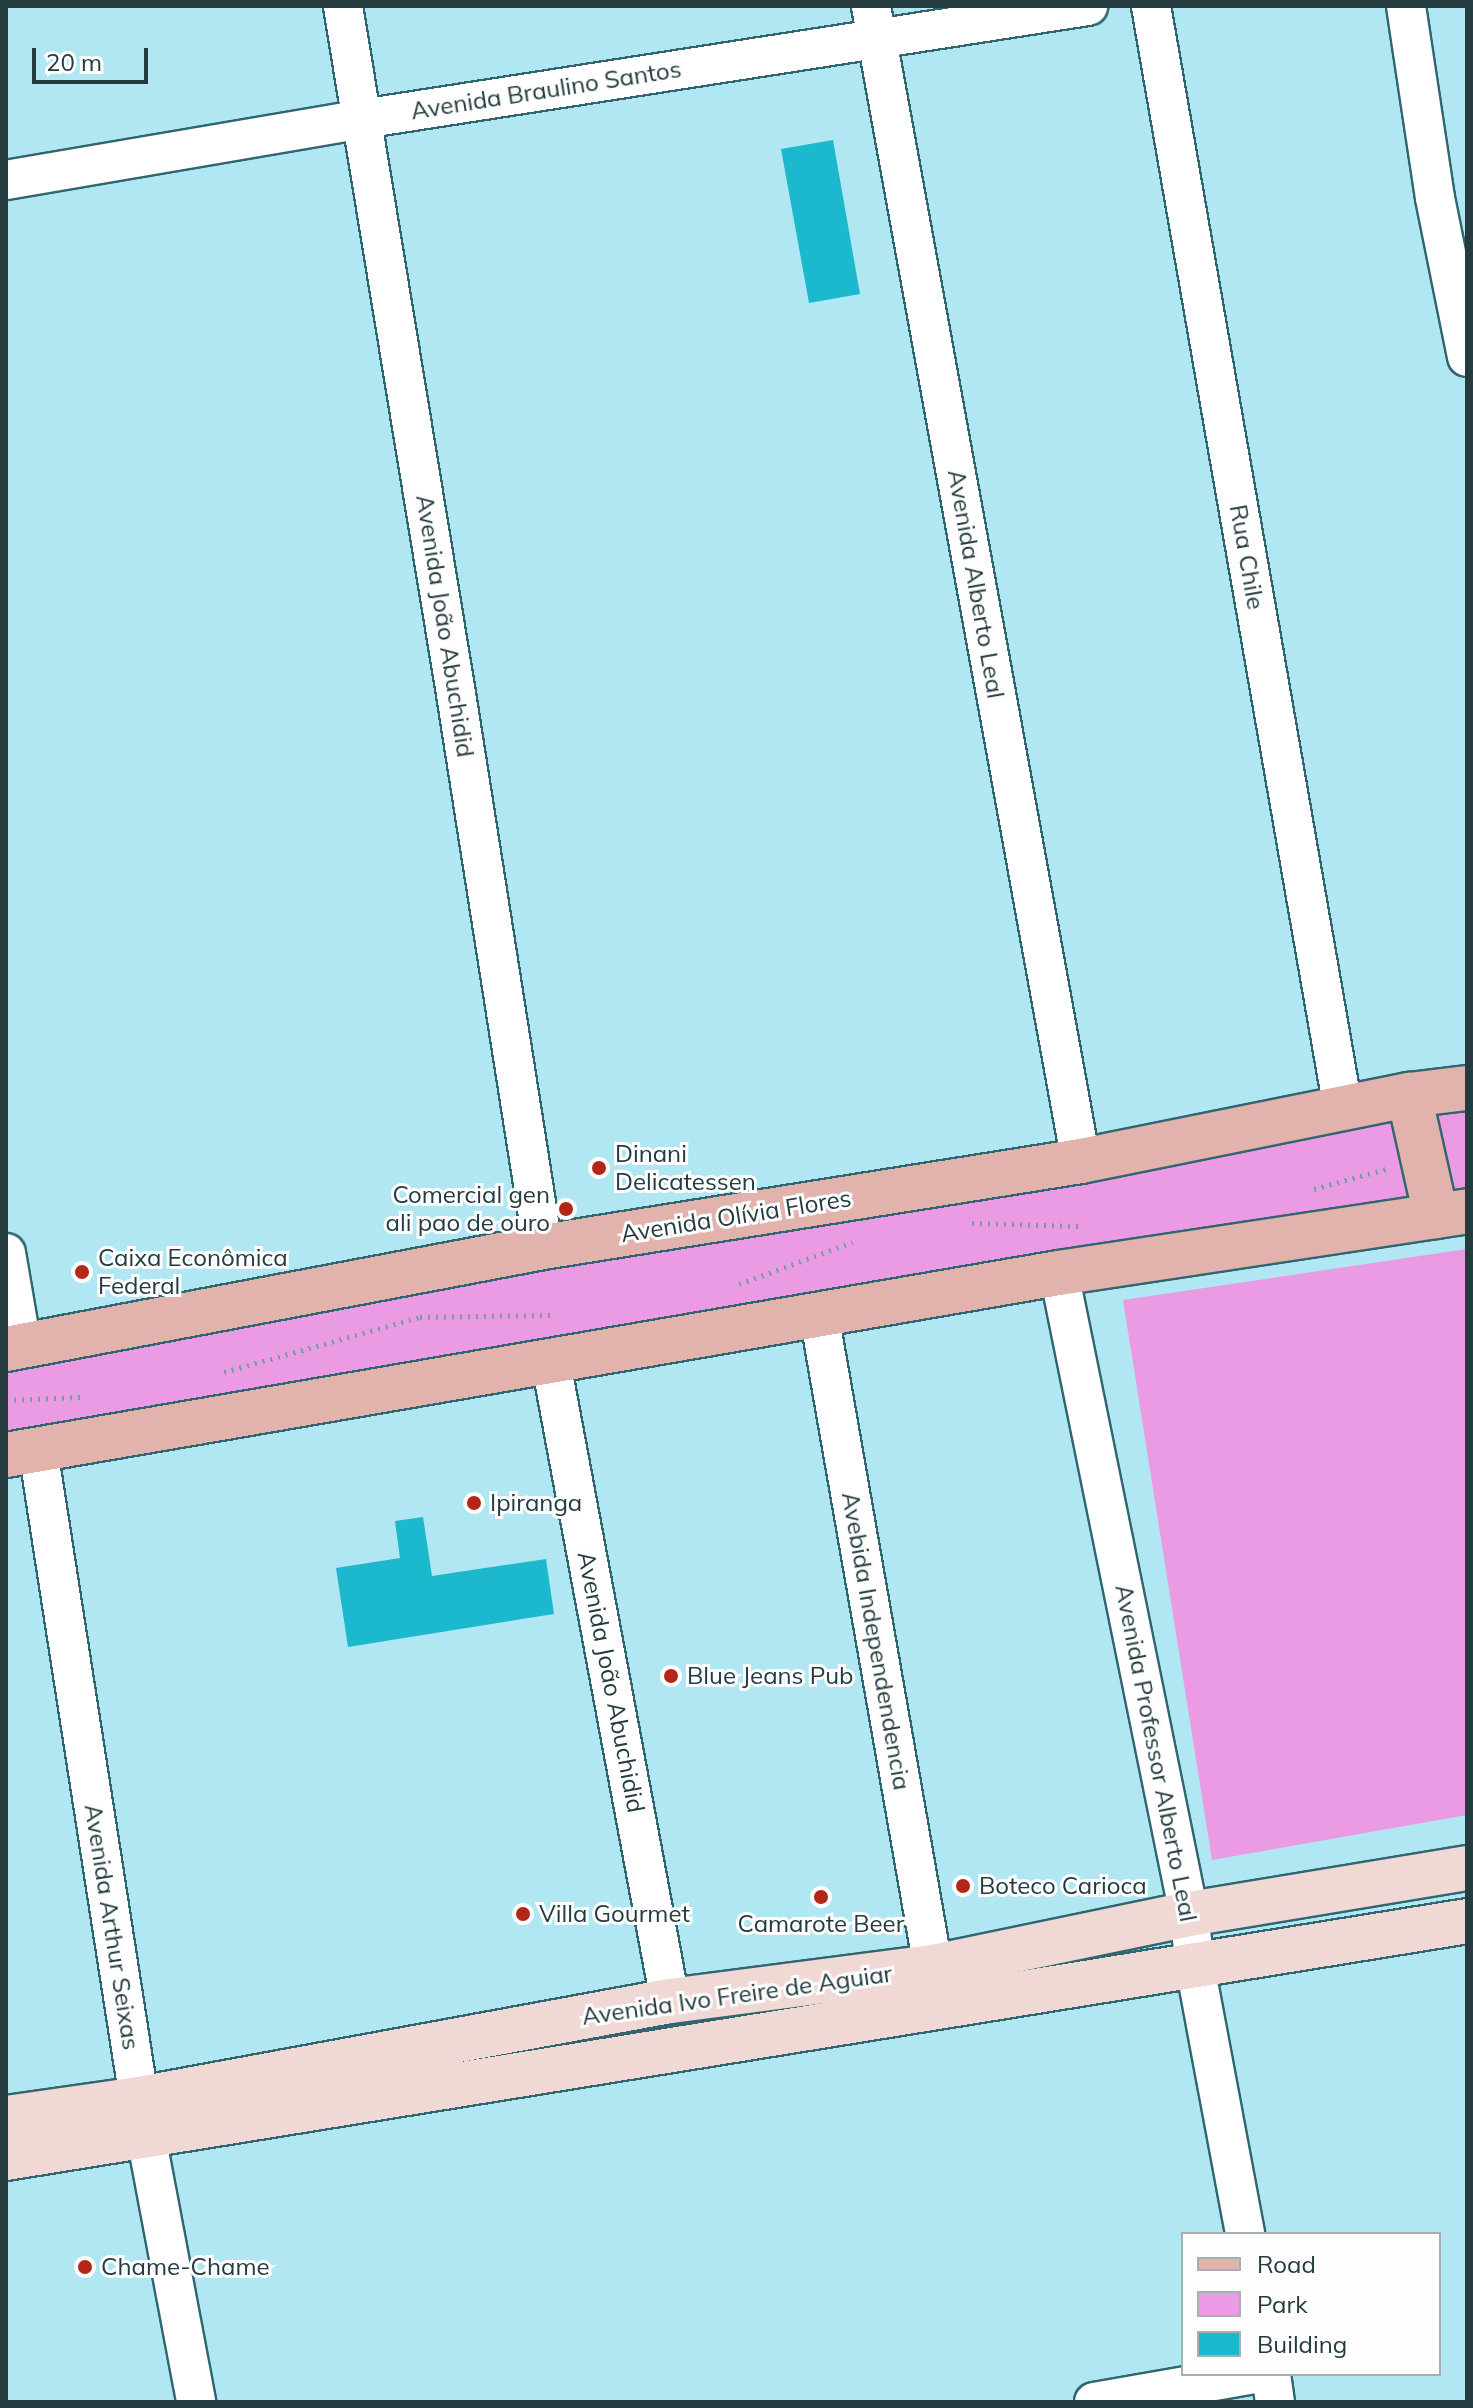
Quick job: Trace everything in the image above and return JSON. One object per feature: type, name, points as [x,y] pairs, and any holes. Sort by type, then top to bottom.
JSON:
[{"type":"main road","name":"Avenida Olívia Flores","points":[[14,1348],[543,1247],[1081,1161],[1409,1095],[1467,1088]]},
{"type":"main road","points":[[22,1453],[1059,1273],[1451,1213],[1424,1159],[1409,1095]]},
{"type":"street","name":"Avenida João Abuchidid","points":[[343,6],[543,1247]]},
{"type":"street","name":"Avenida Braulino Santos","points":[[6,180],[362,119],[874,22],[1088,6]]},
{"type":"street","name":"Rua Chile","points":[[1151,6],[1343,1108]]},
{"type":"street","points":[[1406,6],[1435,198],[1467,357]]},
{"type":"street","name":"Avenida Alberto Leal","points":[[874,22],[1081,1161]]},
{"type":"street","points":[[6,1253],[14,1348]]},
{"type":"street","name":"Avenida Professor Alberto Leal","points":[[1059,1273],[1189,1914],[1195,1966],[1245,2232]]},
{"type":"street","name":"Avebida Independendencia","points":[[819,1315],[933,1967]]},
{"type":"street","name":"Avenida João Abuchidid","points":[[551,1363],[670,2001]]},
{"type":"street","name":"Avenida Arthur Seixas","points":[[22,1453],[196,2402]]},
{"type":"street","name":"Avenida Ivo Freire de Aguiar","points":[[6,2158],[142,2118],[670,2001],[933,1967],[1189,1914],[1467,1868]]},
{"type":"street","name":"Avenida Ivo Freire de Aguiar","points":[[6,2118],[142,2118],[1195,1966],[1467,1921]]},
{"type":"street","points":[[1094,2402],[1244,2376]]},
{"type":"street","points":[[1271,2376],[1275,2402]]},
{"type":"path","points":[[1307,1191],[1424,1159]]},
{"type":"path","points":[[970,1223],[1081,1226]]},
{"type":"path","points":[[736,1284],[865,1238]]},
{"type":"path","points":[[220,1373],[420,1317],[562,1315]]},
{"type":"path","points":[[6,1400],[87,1397]]},
{"type":"green space","points":[[1467,1096],[1467,1210],[6,1448],[6,1346]]},
{"type":"green space","points":[[1467,1249],[1467,1815],[1212,1860],[1123,1300]]},
{"type":"building","points":[[833,140],[860,294],[809,303],[781,149]]},
{"type":"building","points":[[423,1517],[432,1576],[546,1559],[554,1614],[348,1647],[336,1568],[400,1558],[395,1521]]},
{"type":"place","name":"Dinani Delicatessen","points":[[599,1168]]},
{"type":"place","name":"Comercial gen ali pao de ouro","points":[[566,1209]]},
{"type":"place","name":"Caixa Econômica Federal","points":[[82,1272]]},
{"type":"place","name":"Ipiranga","points":[[474,1503]]},
{"type":"place","name":"Blue Jeans Pub","points":[[671,1676]]},
{"type":"place","name":"Boteco Carioca","points":[[963,1886]]},
{"type":"place","name":"Camarote Beer","points":[[821,1897]]},
{"type":"place","name":"Villa Gourmet","points":[[523,1914]]},
{"type":"place","name":"Chame-Chame","points":[[85,2267]]}]
